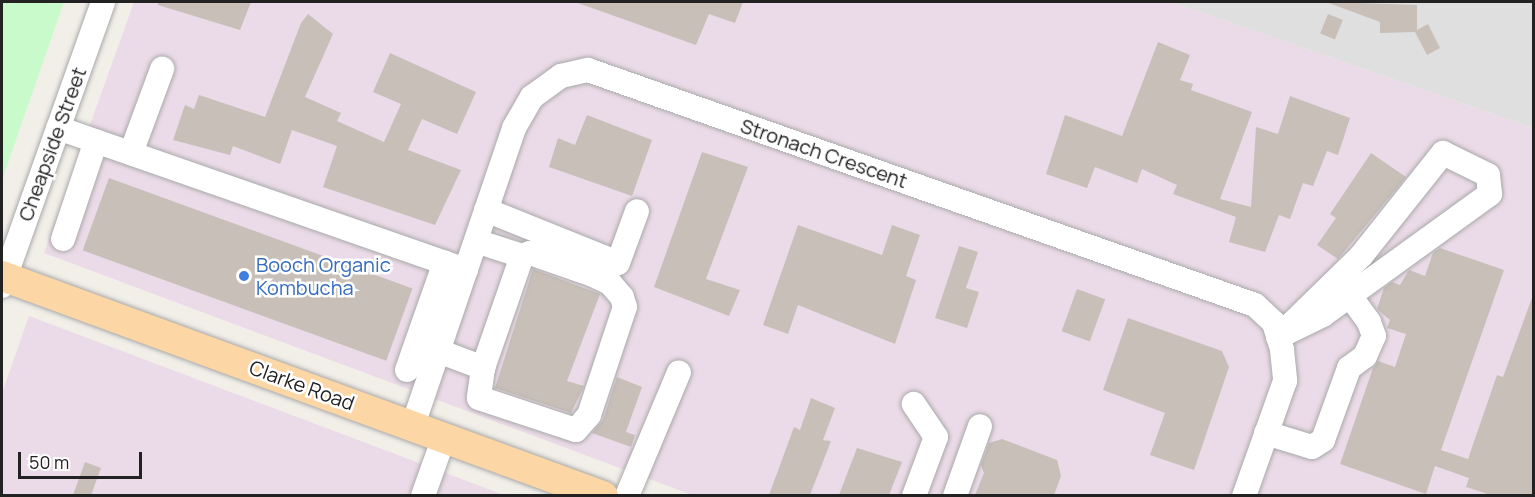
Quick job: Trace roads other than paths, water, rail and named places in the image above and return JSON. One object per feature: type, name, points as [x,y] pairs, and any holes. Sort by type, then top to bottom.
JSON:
[{"type":"main road","name":"Clarke Road","points":[[2,279],[603,495]]},
{"type":"street","name":"Cheapside Street","points":[[2,279],[103,2]]},
{"type":"street","points":[[131,153],[162,69]]},
{"type":"street","name":"Stronach Crescent","points":[[413,425],[428,346],[456,266],[476,241],[514,128],[532,97],[561,76],[588,70],[1255,305],[1274,323],[1285,381],[1244,495]]},
{"type":"street","points":[[58,128],[456,266]]},
{"type":"street","points":[[63,239],[96,141]]},
{"type":"street","points":[[1443,153],[1488,175],[1490,194],[1323,315],[1278,337],[1361,256],[1443,153]]},
{"type":"street","points":[[486,210],[618,263],[637,211]]},
{"type":"street","points":[[476,241],[522,256],[530,253],[593,275],[610,283],[622,297],[626,307],[588,415],[576,430],[479,398],[483,368],[522,256]]},
{"type":"street","points":[[1266,433],[1312,447],[1323,440],[1349,368],[1365,356],[1374,336],[1369,322],[1350,296]]},
{"type":"street","points":[[407,370],[428,346],[483,368]]},
{"type":"street","points":[[627,495],[679,372]]},
{"type":"street","points":[[914,404],[936,437],[914,495]]},
{"type":"street","points":[[955,495],[980,426]]},
{"type":"street","points":[[423,495],[444,437]]},
{"type":"place","name":"Booch Organic Kombucha","points":[[244,276]]}]
